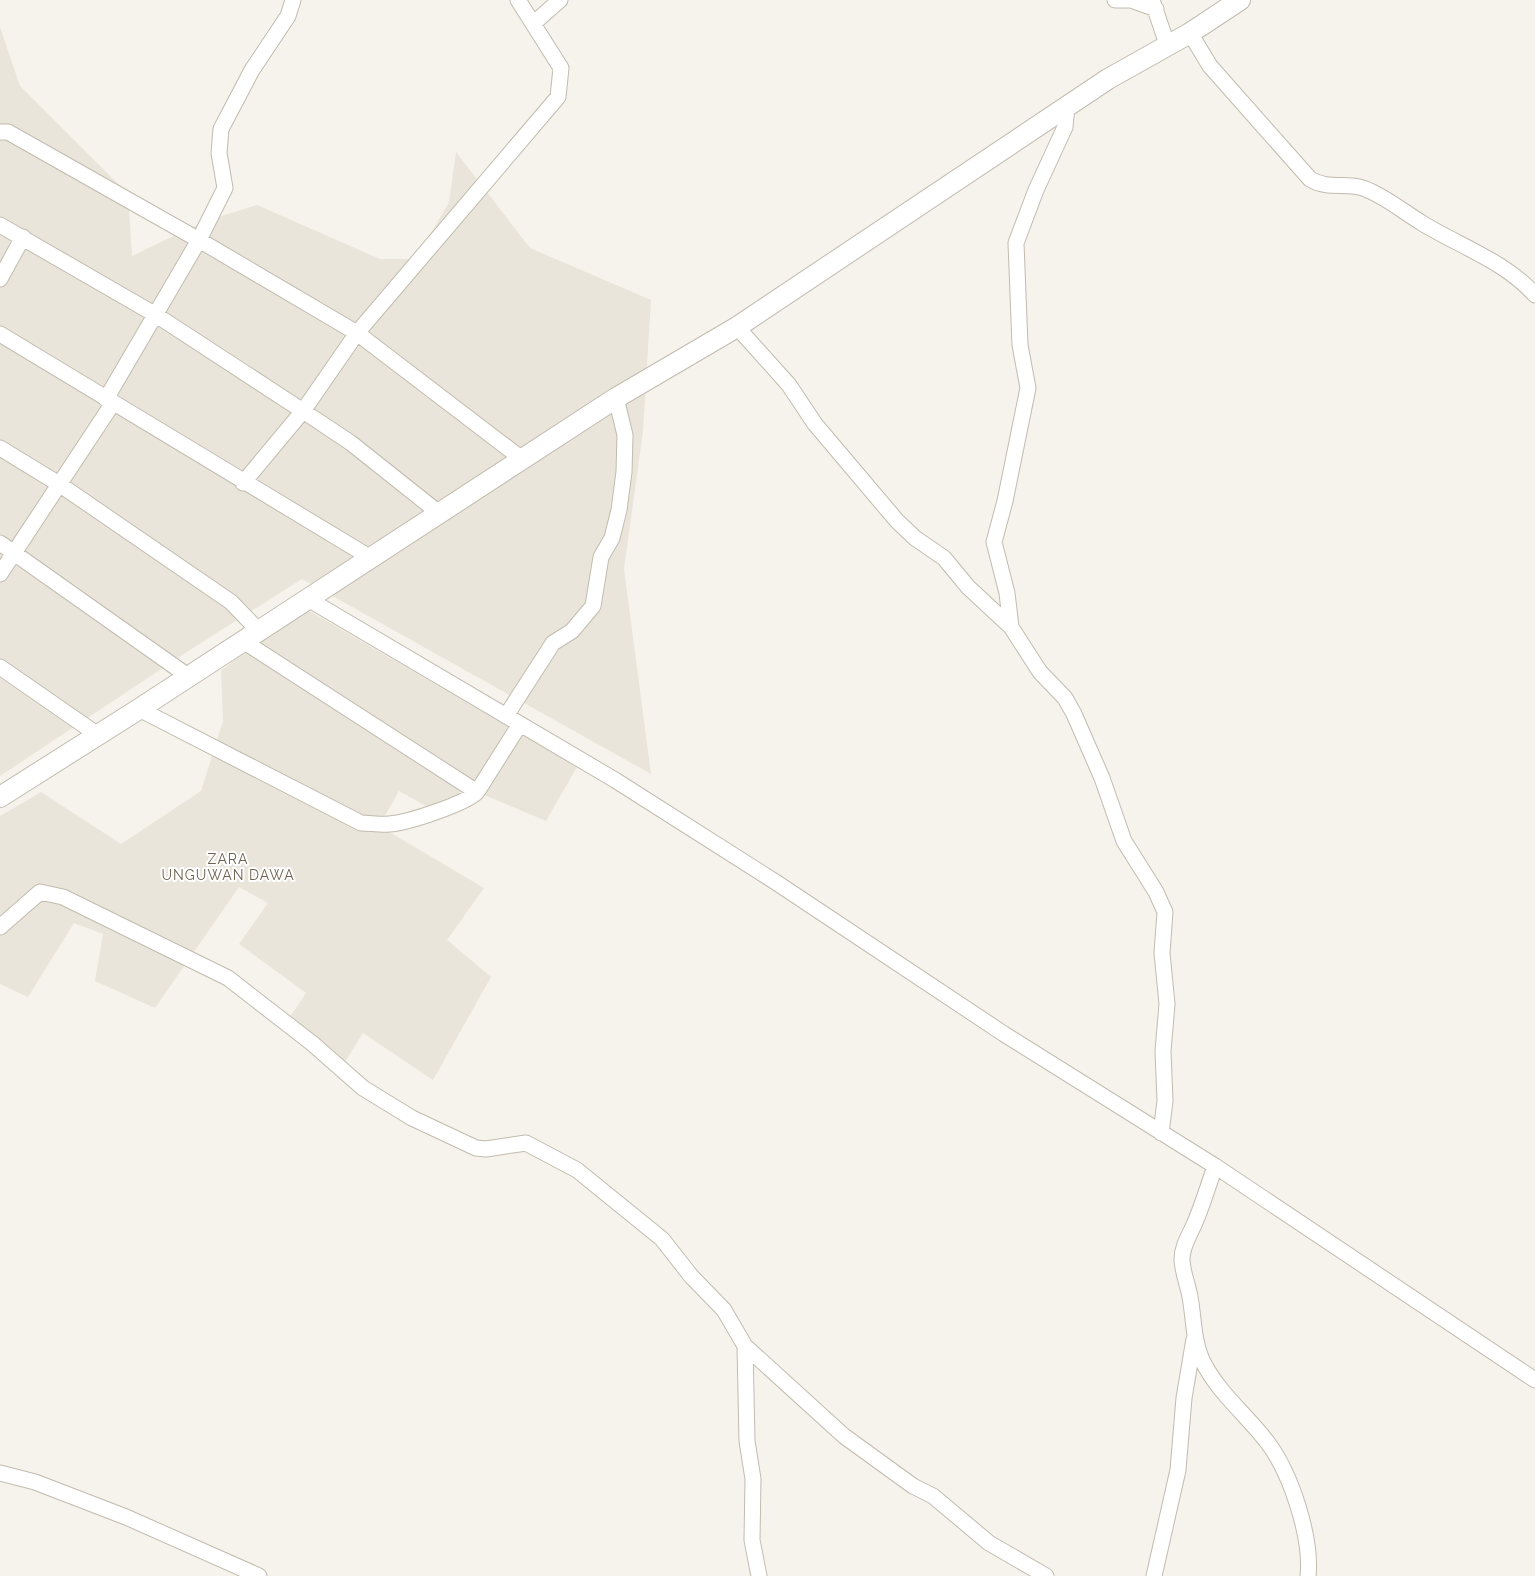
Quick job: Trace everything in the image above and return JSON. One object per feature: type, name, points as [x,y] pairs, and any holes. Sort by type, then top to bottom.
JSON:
[{"type":"street","points":[[0,574],[110,401],[156,315],[200,240],[225,188],[218,153],[222,129],[252,70],[288,16],[293,0]]},
{"type":"street","points":[[243,483],[303,411],[357,334],[558,97],[561,68],[518,0]]},
{"type":"street","points":[[534,23],[560,0]]},
{"type":"street","points":[[1115,0],[1130,0],[1154,5],[1168,44]]},
{"type":"street","points":[[0,797],[139,709],[616,398],[737,327],[1135,61],[1190,33],[1240,0]]},
{"type":"street","points":[[1190,33],[1210,66],[1310,179],[1318,184],[1360,187],[1382,196],[1422,223],[1489,259],[1528,286],[1535,295]]},
{"type":"street","points":[[1011,627],[1007,593],[994,542],[1007,492],[1028,388],[1020,345],[1016,243],[1032,198],[1065,127],[1067,108]]},
{"type":"street","points":[[3,136],[200,240],[357,334],[522,459]]},
{"type":"street","points":[[0,225],[156,315],[303,411],[351,443],[439,514]]},
{"type":"street","points":[[0,279],[23,237]]},
{"type":"street","points":[[737,327],[789,385],[815,424],[897,521],[915,538],[944,558],[968,587],[1011,627],[1040,672],[1065,698],[1074,714],[1102,778],[1124,841],[1156,892],[1165,912],[1162,953],[1167,1004],[1163,1051],[1165,1101],[1161,1133]]},
{"type":"street","points":[[0,334],[243,483],[371,558]]},
{"type":"street","points":[[506,716],[552,643],[572,631],[593,606],[601,557],[612,538],[620,510],[625,435],[616,398]]},
{"type":"street","points":[[0,448],[59,484],[231,602],[251,636],[477,792]]},
{"type":"street","points":[[0,543],[188,676]]},
{"type":"street","points":[[308,599],[615,780],[777,883],[1004,1034],[1215,1166],[1535,1380]]},
{"type":"street","points":[[0,667],[98,734]]},
{"type":"street","points":[[139,709],[361,823],[389,824],[428,814],[471,798],[477,792],[520,724]]},
{"type":"street","points":[[0,927],[40,892],[63,897],[228,978],[313,1044],[363,1088],[412,1118],[476,1148],[486,1149],[526,1143],[578,1170],[662,1239],[691,1276],[724,1310],[745,1346],[844,1436],[913,1486],[933,1496],[989,1543],[1046,1576]]},
{"type":"street","points":[[1215,1166],[1196,1221],[1183,1248],[1182,1261],[1195,1334],[1203,1361],[1219,1387],[1269,1444],[1290,1480],[1298,1505],[1305,1541],[1308,1576]]},
{"type":"street","points":[[1154,1576],[1178,1470],[1184,1398],[1195,1334]]},
{"type":"street","points":[[745,1346],[748,1442],[753,1479],[752,1540],[759,1576]]},
{"type":"street","points":[[0,1473],[35,1482],[126,1517],[259,1576]]},
{"type":"shaded area","points":[[0,27],[20,86],[128,194],[132,256],[203,222],[257,205],[380,259],[416,259],[449,202],[456,152],[530,248],[651,300],[643,431],[624,569],[651,774],[302,579],[193,648],[0,776]]},
{"type":"shaded area","points":[[301,606],[577,767],[546,821],[463,786],[446,817],[399,791],[379,826],[484,888],[447,940],[491,977],[433,1080],[363,1033],[345,1062],[286,1023],[306,993],[239,944],[268,903],[239,887],[155,1008],[95,981],[103,934],[74,923],[28,997],[0,984],[0,816],[41,792],[121,844],[201,791],[223,721],[221,671]]},
{"type":"district","name":"ZARA UNGUWAN DAWA","points":[[228,868]]}]
